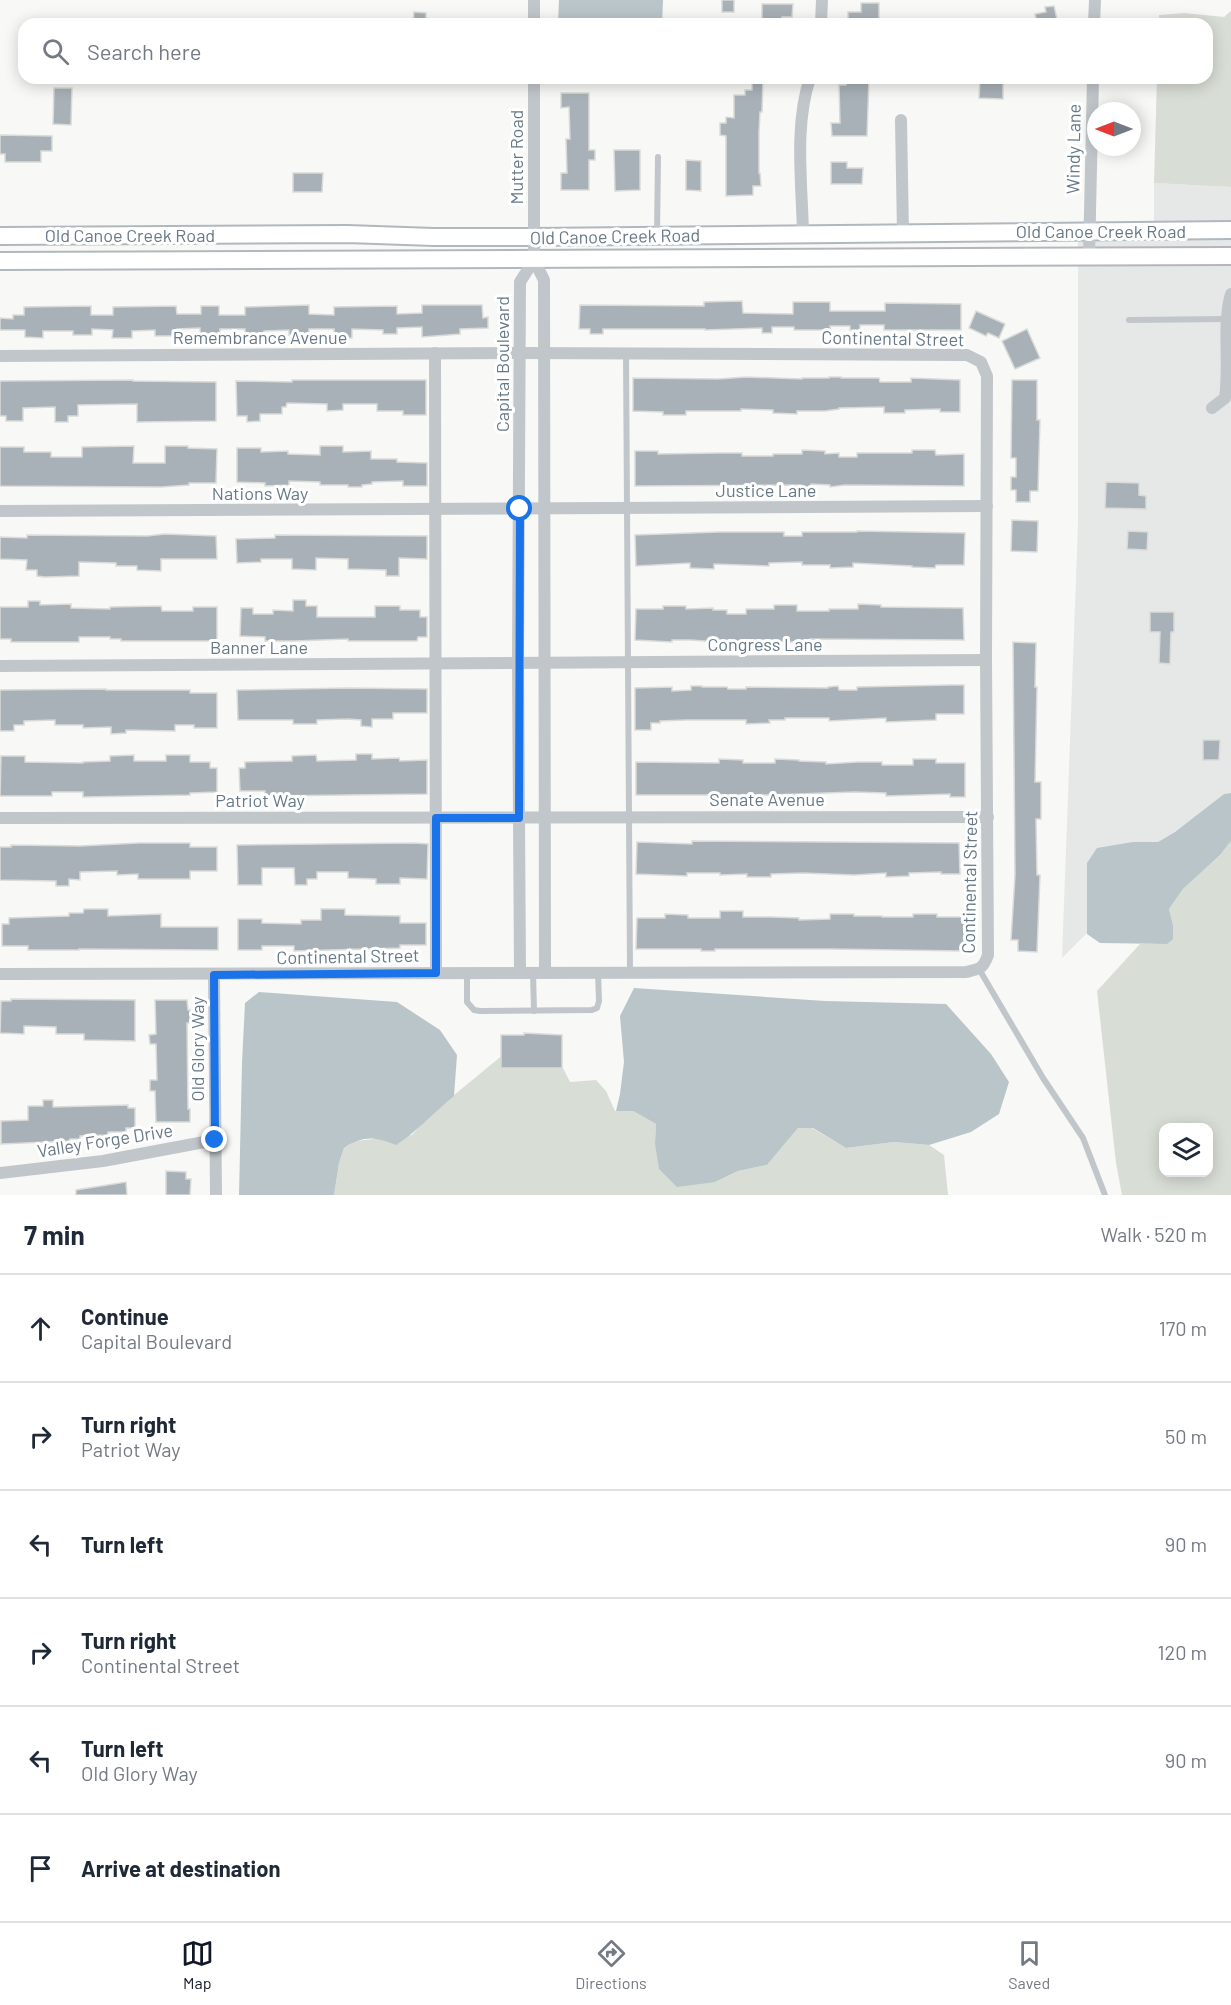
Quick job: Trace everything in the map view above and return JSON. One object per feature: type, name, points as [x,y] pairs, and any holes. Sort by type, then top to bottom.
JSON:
[{"type":"main road","name":"Old Canoe Creek Road","points":[[0,236],[347,234],[534,237],[1231,230]]},
{"type":"main road","name":"Old Canoe Creek Road","points":[[0,261],[1231,256]]},
{"type":"street","points":[[534,0],[534,18]]},
{"type":"street","points":[[821,18],[822,0]]},
{"type":"street","points":[[1094,18],[1095,0]]},
{"type":"street","name":"Mutter Road","points":[[534,84],[534,260]]},
{"type":"street","points":[[803,234],[801,132],[808,84]]},
{"type":"street","name":"Windy Lane","points":[[1089,257],[1093,84]]},
{"type":"street","points":[[901,120],[903,233]]},
{"type":"street","points":[[533,972],[545,817],[544,280],[534,260]]},
{"type":"street","name":"Capital Boulevard","points":[[533,972],[519,818],[518,663],[520,282],[534,260]]},
{"type":"street","points":[[1212,408],[1225,398],[1228,377],[1228,307],[1231,294]]},
{"type":"street","points":[[435,353],[436,973]]},
{"type":"street","name":"Remembrance Avenue","points":[[0,356],[544,353]]},
{"type":"street","name":"Continental Street","points":[[0,975],[966,972],[979,969],[985,963],[988,955],[987,376],[981,362],[967,355],[544,353]]},
{"type":"street","name":"Justice Lane","points":[[520,509],[987,506]]},
{"type":"street","name":"Nations Way","points":[[0,512],[520,509]]},
{"type":"street","name":"Congress Lane","points":[[518,663],[986,660]]},
{"type":"street","name":"Banner Lane","points":[[0,666],[518,663]]},
{"type":"street","name":"Senate Avenue","points":[[519,818],[988,817]]},
{"type":"street","name":"Patriot Way","points":[[0,818],[519,818]]},
{"type":"street","name":"Old Glory Way","points":[[214,975],[216,1195]]},
{"type":"street","name":"Valley Forge Drive","points":[[0,1173],[104,1161],[215,1140]]},
{"type":"lane","points":[[657,236],[658,157]]},
{"type":"lane","points":[[1129,320],[1228,319]]},
{"type":"lane","points":[[626,353],[630,972]]},
{"type":"lane","points":[[979,969],[1043,1078],[1083,1138],[1105,1195]]},
{"type":"lane","points":[[533,972],[534,1011]]},
{"type":"lane","points":[[467,973],[467,1002],[474,1010],[534,1011],[597,1008],[599,1002],[598,972]]},
{"type":"shaded area","points":[[559,0],[663,0],[662,18],[558,18]]},
{"type":"shaded area","points":[[1231,11],[1231,187],[1154,183],[1157,84],[1213,84],[1213,18],[1159,18],[1159,15],[1184,13],[1224,17]]},
{"type":"shaded area","points":[[1154,183],[1231,187],[1231,224],[1154,224]]},
{"type":"shaded area","points":[[1231,236],[1231,250],[1078,251],[1078,237]]},
{"type":"shaded area","points":[[1231,262],[1231,793],[1224,794],[1175,832],[1158,842],[1133,842],[1087,863],[1087,933],[1062,958],[1078,525],[1078,263]]},
{"type":"shaded area","points":[[1231,793],[1231,841],[1220,855],[1183,889],[1169,909],[1173,925],[1173,939],[1167,944],[1100,943],[1087,934],[1087,863],[1097,848],[1133,842],[1158,842],[1175,832],[1224,794]]},
{"type":"shaded area","points":[[1231,841],[1231,1195],[1122,1195],[1116,1163],[1097,991],[1140,944],[1167,944],[1173,925],[1169,909],[1183,889],[1220,855]]},
{"type":"shaded area","points":[[634,988],[825,1001],[946,1004],[991,1054],[1009,1082],[999,1114],[971,1132],[929,1145],[894,1142],[846,1148],[813,1128],[798,1128],[767,1165],[738,1171],[715,1182],[677,1187],[659,1169],[655,1143],[656,1124],[633,1111],[616,1111],[624,1062],[620,1016]]},
{"type":"shaded area","points":[[259,992],[397,1002],[440,1030],[457,1055],[454,1096],[412,1134],[396,1145],[382,1140],[364,1139],[344,1148],[334,1195],[239,1195],[245,1003]]},
{"type":"shaded area","points":[[554,1050],[570,1082],[596,1080],[606,1091],[615,1111],[633,1111],[656,1124],[655,1143],[715,1182],[738,1171],[767,1165],[798,1128],[812,1128],[846,1148],[894,1142],[929,1145],[944,1155],[948,1195],[334,1195],[344,1148],[355,1141],[412,1135],[431,1114],[504,1054]]},
{"type":"building","points":[[722,0],[734,0],[734,12],[722,12]]},
{"type":"building","points":[[861,3],[879,3],[879,18],[848,18],[848,12],[861,12]]},
{"type":"building","points":[[762,4],[793,4],[792,17],[762,18]]},
{"type":"building","points":[[1054,6],[1057,18],[1036,18],[1035,14],[1046,12],[1045,7]]},
{"type":"building","points":[[414,12],[426,13],[426,18],[414,18]]},
{"type":"building","points":[[752,84],[763,84],[759,132],[761,186],[753,186],[753,195],[726,196],[726,136],[720,135],[720,123],[726,123],[726,117],[734,118],[734,95],[745,95],[745,90],[752,90]]},
{"type":"building","points":[[869,84],[867,136],[832,136],[831,123],[840,123],[839,85]]},
{"type":"building","points":[[980,84],[1003,84],[1003,99],[979,98]]},
{"type":"building","points":[[54,88],[72,88],[71,125],[53,124]]},
{"type":"building","points":[[561,93],[589,93],[589,150],[595,150],[595,160],[589,160],[589,190],[561,190],[561,173],[567,173],[566,139],[570,139],[569,107],[561,108]]},
{"type":"building","points":[[0,135],[52,136],[52,151],[41,151],[41,162],[5,162],[5,154],[0,154]]},
{"type":"building","points":[[614,150],[640,150],[640,190],[615,191]]},
{"type":"building","points":[[686,160],[701,161],[701,191],[686,190]]},
{"type":"building","points":[[831,162],[847,162],[847,168],[863,168],[862,184],[831,184]]},
{"type":"building","points":[[293,173],[323,173],[322,192],[293,192]]},
{"type":"building","points":[[742,301],[743,313],[793,314],[793,302],[830,302],[830,311],[885,311],[885,303],[961,304],[961,330],[884,330],[884,325],[860,325],[860,330],[850,330],[850,326],[830,326],[831,330],[794,330],[794,327],[772,327],[772,333],[762,333],[762,328],[603,329],[603,334],[590,334],[590,329],[579,329],[580,305],[704,306],[704,302]]},
{"type":"building","points":[[309,305],[309,314],[334,315],[334,307],[397,306],[397,314],[422,313],[422,305],[482,305],[483,318],[488,317],[488,328],[460,329],[460,334],[422,337],[422,327],[397,328],[397,334],[383,334],[383,330],[352,329],[352,338],[334,338],[334,329],[309,329],[309,334],[289,335],[289,330],[264,331],[264,338],[245,338],[245,329],[220,329],[220,338],[200,338],[200,328],[177,329],[177,336],[155,336],[155,330],[132,331],[132,338],[112,338],[113,330],[92,329],[92,335],[73,335],[73,331],[43,331],[43,338],[25,337],[25,330],[0,330],[0,318],[13,319],[13,315],[24,315],[24,307],[91,306],[91,315],[113,315],[113,307],[176,306],[177,314],[201,314],[201,306],[219,306],[219,315],[245,315],[245,307]]},
{"type":"building","points":[[976,311],[1005,324],[999,338],[988,333],[986,336],[969,328]]},
{"type":"building","points":[[1027,329],[1040,358],[1015,369],[1002,341]]},
{"type":"building","points":[[633,378],[879,378],[880,382],[911,382],[911,378],[960,380],[960,412],[940,412],[940,409],[884,413],[884,407],[797,411],[797,414],[773,413],[773,410],[741,409],[741,411],[686,411],[686,415],[633,411]]},
{"type":"building","points":[[292,380],[426,380],[426,415],[403,415],[403,411],[377,411],[377,404],[343,404],[343,410],[327,411],[327,404],[287,403],[286,407],[282,407],[282,414],[260,414],[260,421],[247,422],[247,416],[237,416],[236,381],[292,382]]},
{"type":"building","points":[[1012,380],[1037,380],[1037,420],[1040,420],[1038,491],[1030,491],[1030,502],[1016,502],[1016,490],[1011,490],[1011,477],[1016,477],[1016,458],[1011,458]]},
{"type":"building","points":[[0,381],[216,382],[216,421],[137,422],[137,404],[78,405],[78,416],[68,416],[68,422],[55,422],[55,407],[23,408],[23,421],[6,421],[6,416],[0,416]]},
{"type":"building","points":[[134,446],[133,463],[165,463],[165,446],[217,449],[216,483],[189,483],[189,485],[161,487],[0,486],[0,447],[24,447],[24,452],[51,452],[51,457],[82,457],[82,447]]},
{"type":"building","points":[[320,446],[343,446],[343,452],[371,451],[371,459],[397,459],[397,462],[427,463],[427,486],[403,486],[403,481],[372,482],[362,487],[320,485],[320,482],[289,481],[289,485],[265,486],[265,483],[237,482],[237,448],[261,448],[261,452],[288,451],[288,454],[320,455]]},
{"type":"building","points":[[802,450],[825,451],[825,454],[839,453],[839,457],[857,457],[857,453],[912,453],[912,450],[935,450],[936,455],[964,454],[964,486],[845,485],[830,487],[830,485],[811,484],[811,488],[801,488],[801,485],[635,486],[635,451],[658,451],[658,454],[742,453],[742,456],[773,456],[773,454],[802,454]]},
{"type":"building","points":[[1106,482],[1139,483],[1139,495],[1146,496],[1146,509],[1105,508]]},
{"type":"building","points":[[1012,520],[1038,521],[1037,552],[1011,551]]},
{"type":"building","points":[[1128,531],[1148,532],[1147,550],[1127,549]]},
{"type":"building","points":[[784,532],[784,536],[802,536],[802,532],[965,533],[964,565],[936,565],[935,568],[853,563],[853,567],[830,568],[830,565],[802,565],[802,562],[769,563],[769,566],[714,564],[714,569],[690,568],[690,563],[636,566],[635,535]]},
{"type":"building","points":[[165,534],[216,536],[217,559],[161,559],[161,571],[137,570],[137,566],[116,566],[116,563],[79,562],[79,576],[45,577],[37,576],[37,570],[26,570],[27,560],[0,559],[0,537]]},
{"type":"building","points":[[275,535],[427,536],[427,559],[399,558],[399,576],[386,576],[386,570],[348,569],[348,559],[316,558],[316,570],[292,569],[292,559],[261,559],[261,562],[237,563],[236,539],[275,538]]},
{"type":"building","points":[[293,600],[306,600],[306,606],[317,606],[317,617],[375,617],[375,606],[400,606],[400,610],[420,610],[420,617],[427,617],[427,637],[418,637],[417,641],[348,641],[348,639],[265,641],[265,637],[240,636],[241,608],[253,608],[253,614],[273,614],[273,610],[293,611]]},
{"type":"building","points":[[28,601],[40,601],[40,605],[71,604],[71,608],[110,609],[110,607],[161,606],[162,611],[193,611],[193,607],[217,607],[217,641],[121,641],[121,639],[110,639],[110,637],[79,637],[79,642],[11,642],[11,639],[0,639],[0,607],[28,607]]},
{"type":"building","points":[[858,604],[881,605],[881,607],[963,608],[964,640],[810,639],[810,642],[755,640],[755,642],[731,643],[635,640],[636,609],[686,606],[686,609],[713,608],[713,610],[727,610],[727,614],[746,614],[746,609],[774,609],[774,605],[797,605],[797,611],[829,611],[829,609],[858,609]]},
{"type":"building","points":[[1150,612],[1174,612],[1170,664],[1159,663],[1160,632],[1150,632]]},
{"type":"building","points":[[1013,642],[1036,643],[1035,782],[1041,782],[1041,819],[1036,819],[1037,875],[1040,875],[1037,952],[1018,951],[1018,940],[1011,940],[1015,875]]},
{"type":"building","points":[[964,685],[964,714],[936,714],[936,720],[886,722],[886,718],[829,721],[829,718],[785,718],[785,720],[769,720],[770,723],[746,724],[746,720],[686,720],[660,721],[660,723],[651,723],[651,730],[635,730],[635,688],[672,687],[672,691],[691,690],[691,686],[746,689],[746,687],[828,688],[838,686],[839,690],[857,690],[857,687]]},
{"type":"building","points":[[427,689],[427,713],[393,713],[393,719],[372,719],[372,727],[361,726],[361,720],[348,719],[317,720],[317,724],[293,724],[293,720],[238,720],[237,690]]},
{"type":"building","points":[[0,690],[190,690],[190,693],[217,693],[217,728],[175,725],[175,731],[126,730],[126,733],[111,734],[111,727],[83,728],[83,725],[55,725],[55,720],[24,721],[24,725],[14,725],[14,731],[0,731]]},
{"type":"building","points":[[1203,740],[1220,740],[1219,760],[1203,760]]},
{"type":"building","points":[[356,754],[372,754],[372,759],[427,760],[427,794],[265,796],[265,791],[240,791],[239,768],[245,768],[245,762],[292,761],[292,756],[316,755],[317,761],[356,760]]},
{"type":"building","points":[[134,755],[134,761],[166,761],[166,755],[190,755],[190,762],[210,762],[210,768],[217,768],[217,792],[190,793],[190,795],[83,797],[83,792],[52,792],[52,796],[0,796],[1,756],[25,756],[25,762],[83,763],[110,761],[110,756]]},
{"type":"building","points":[[719,759],[743,760],[743,763],[775,763],[775,759],[826,762],[826,764],[882,762],[882,765],[913,765],[913,759],[936,759],[936,763],[965,763],[965,797],[950,797],[950,794],[886,796],[886,793],[854,792],[770,795],[636,795],[636,762],[719,763]]},
{"type":"building","points":[[692,841],[959,843],[960,874],[909,873],[909,876],[886,877],[886,873],[854,875],[803,873],[747,877],[747,874],[720,875],[720,873],[687,873],[687,876],[636,874],[637,842],[692,844]]},
{"type":"building","points":[[190,843],[190,847],[217,847],[217,871],[190,871],[190,879],[138,879],[138,874],[117,875],[117,871],[80,872],[80,880],[69,879],[69,886],[56,886],[56,881],[0,880],[0,847]]},
{"type":"building","points":[[428,844],[427,879],[400,878],[400,884],[376,884],[376,879],[348,878],[348,872],[317,872],[317,879],[307,879],[307,885],[295,885],[294,868],[262,868],[262,885],[238,885],[237,845]]},
{"type":"building","points":[[84,909],[108,909],[108,916],[161,914],[161,927],[218,927],[218,950],[28,950],[28,946],[2,946],[2,924],[9,924],[9,918],[69,916],[69,913],[83,913]]},
{"type":"building","points":[[321,909],[345,909],[345,915],[400,916],[400,923],[426,923],[426,945],[400,945],[400,948],[294,951],[294,946],[262,946],[262,950],[238,950],[238,919],[262,919],[262,923],[301,924],[301,920],[321,920]]},
{"type":"building","points":[[720,911],[743,911],[743,917],[799,918],[799,920],[830,919],[830,914],[913,917],[913,914],[937,914],[937,917],[965,917],[964,951],[636,949],[637,918],[665,918],[665,914],[688,915],[688,918],[720,918]]},
{"type":"building","points":[[11,999],[135,1000],[135,1041],[84,1040],[84,1034],[56,1034],[56,1027],[24,1026],[24,1034],[0,1033],[1,1001],[11,1001]]},
{"type":"building","points":[[155,1000],[187,1000],[188,1010],[190,1010],[190,1023],[187,1023],[190,1122],[156,1122],[155,1091],[150,1091],[150,1080],[157,1080],[156,1044],[150,1044],[149,1035],[156,1034]]},
{"type":"building","points":[[524,1033],[562,1035],[562,1068],[501,1068],[501,1035],[524,1035]]},
{"type":"building","points":[[43,1100],[53,1100],[53,1107],[128,1105],[128,1108],[135,1108],[135,1128],[126,1128],[126,1132],[108,1132],[108,1135],[80,1136],[80,1139],[70,1139],[70,1141],[1,1144],[1,1121],[28,1120],[28,1106],[43,1106]]},
{"type":"building","points":[[166,1171],[186,1172],[186,1179],[191,1179],[190,1195],[166,1195]]},
{"type":"building","points":[[126,1182],[127,1195],[76,1195],[76,1190]]},
{"type":"route","points":[[215,1140],[214,975],[436,973],[436,818],[519,818],[520,509]]}]
